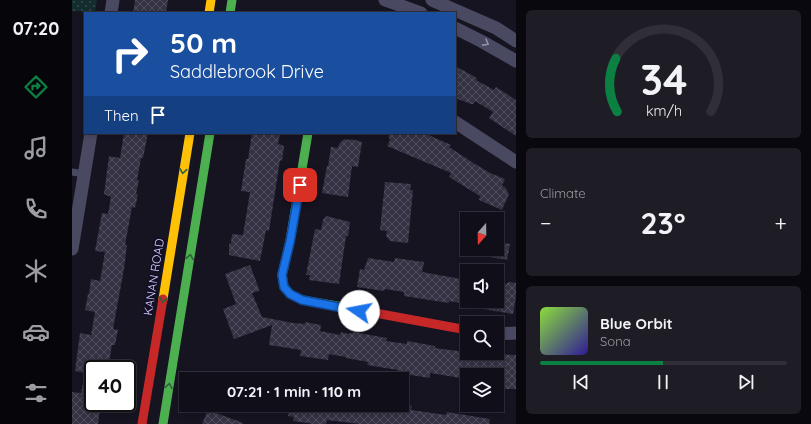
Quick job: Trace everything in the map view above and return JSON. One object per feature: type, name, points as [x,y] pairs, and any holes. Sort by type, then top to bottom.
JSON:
[{"type":"main road","points":[[209,12],[212,0]]},
{"type":"main road","points":[[230,12],[232,0]]},
{"type":"main road","name":"KANAN ROAD","points":[[142,424],[190,134]]},
{"type":"main road","points":[[163,424],[210,134]]},
{"type":"main road","points":[[308,134],[290,242],[282,275],[284,287],[290,294],[302,300],[460,329]]},
{"type":"street","points":[[111,12],[113,0]]},
{"type":"street","points":[[387,0],[418,12]]},
{"type":"street","points":[[408,0],[440,12]]},
{"type":"street","points":[[432,0],[496,28],[516,41]]},
{"type":"street","points":[[456,18],[463,22],[474,18]]},
{"type":"street","points":[[456,28],[516,61]]},
{"type":"street","points":[[456,123],[516,162]]},
{"type":"street","points":[[72,249],[78,173],[91,134]]},
{"type":"street","points":[[504,334],[516,333]]},
{"type":"green space","points":[[72,0],[97,0],[95,12],[72,11]]},
{"type":"building","points":[[135,0],[168,0],[166,12],[133,12]]},
{"type":"building","points":[[456,67],[477,78],[476,80],[494,90],[496,87],[516,100],[516,136],[489,118],[493,112],[475,101],[471,104],[456,98]]},
{"type":"building","points":[[124,134],[148,134],[137,180],[139,180],[136,194],[138,194],[135,208],[132,207],[125,245],[127,245],[124,269],[113,329],[118,330],[115,345],[112,345],[110,360],[84,360],[84,373],[75,371],[80,333],[91,335],[95,312],[85,310],[91,279],[100,281],[105,252],[95,251],[102,213],[108,214],[111,197],[104,194],[109,156],[120,158]]},
{"type":"building","points":[[252,134],[280,134],[278,144],[284,146],[282,161],[280,160],[269,231],[266,230],[260,261],[229,255],[229,244],[231,243],[232,234],[243,235],[250,192],[241,191],[246,159],[248,159]]},
{"type":"building","points":[[391,134],[426,134],[451,145],[449,147],[475,164],[490,173],[505,179],[502,186],[505,187],[509,194],[502,210],[479,200],[480,196],[449,177],[451,173],[387,146],[390,140],[388,136]]},
{"type":"building","points":[[344,139],[362,142],[358,167],[352,166],[348,197],[322,193],[331,147],[338,148],[339,144]]},
{"type":"building","points":[[385,182],[411,184],[410,190],[413,190],[408,243],[390,241],[386,236],[387,231],[380,230]]},
{"type":"building","points":[[326,216],[350,222],[348,236],[346,236],[339,284],[309,280],[310,275],[306,275],[315,229],[321,230],[323,220]]},
{"type":"building","points":[[504,243],[510,244],[507,260],[484,256],[504,256]]},
{"type":"building","points":[[368,258],[394,262],[395,258],[424,262],[422,272],[460,279],[460,303],[449,301],[449,303],[404,296],[404,292],[385,289],[384,291],[357,287],[360,269],[364,270]]},
{"type":"building","points":[[250,265],[259,289],[259,291],[252,293],[262,317],[293,323],[305,324],[305,322],[321,325],[320,331],[340,335],[341,332],[349,334],[353,332],[387,338],[386,341],[407,344],[407,341],[435,346],[435,348],[460,351],[460,360],[504,360],[504,355],[516,355],[516,389],[504,389],[504,368],[460,368],[460,378],[430,373],[430,378],[409,375],[409,372],[398,372],[398,370],[367,365],[368,362],[329,354],[328,360],[300,356],[301,350],[269,345],[272,325],[234,339],[223,309],[236,304],[225,274]]},
{"type":"building","points":[[509,282],[516,283],[516,296],[513,314],[478,308],[504,308],[504,285]]},
{"type":"building","points":[[84,378],[84,412],[100,412],[98,424],[72,424],[72,392],[81,393]]},
{"type":"building","points":[[409,406],[412,406],[411,410],[446,415],[447,412],[490,419],[489,424],[360,424],[327,420],[326,424],[314,424],[293,421],[294,417],[288,416],[289,412],[409,412]]},
{"type":"building","points":[[207,412],[213,412],[243,423],[243,424],[202,424]]},
{"type":"traffic: fast","points":[[230,12],[232,0]]},
{"type":"traffic: fast","points":[[163,424],[210,134]]},
{"type":"traffic: fast","points":[[308,134],[290,241],[282,275],[284,287],[290,294],[302,300],[343,307]]},
{"type":"traffic: slow","points":[[209,12],[211,0]]},
{"type":"traffic: slow","points":[[163,299],[190,134]]},
{"type":"traffic: jam","points":[[142,424],[163,299]]},
{"type":"traffic: jam","points":[[343,307],[460,329]]},
{"type":"route","points":[[300,185],[290,242],[282,275],[284,287],[290,294],[302,300],[359,311]]}]
